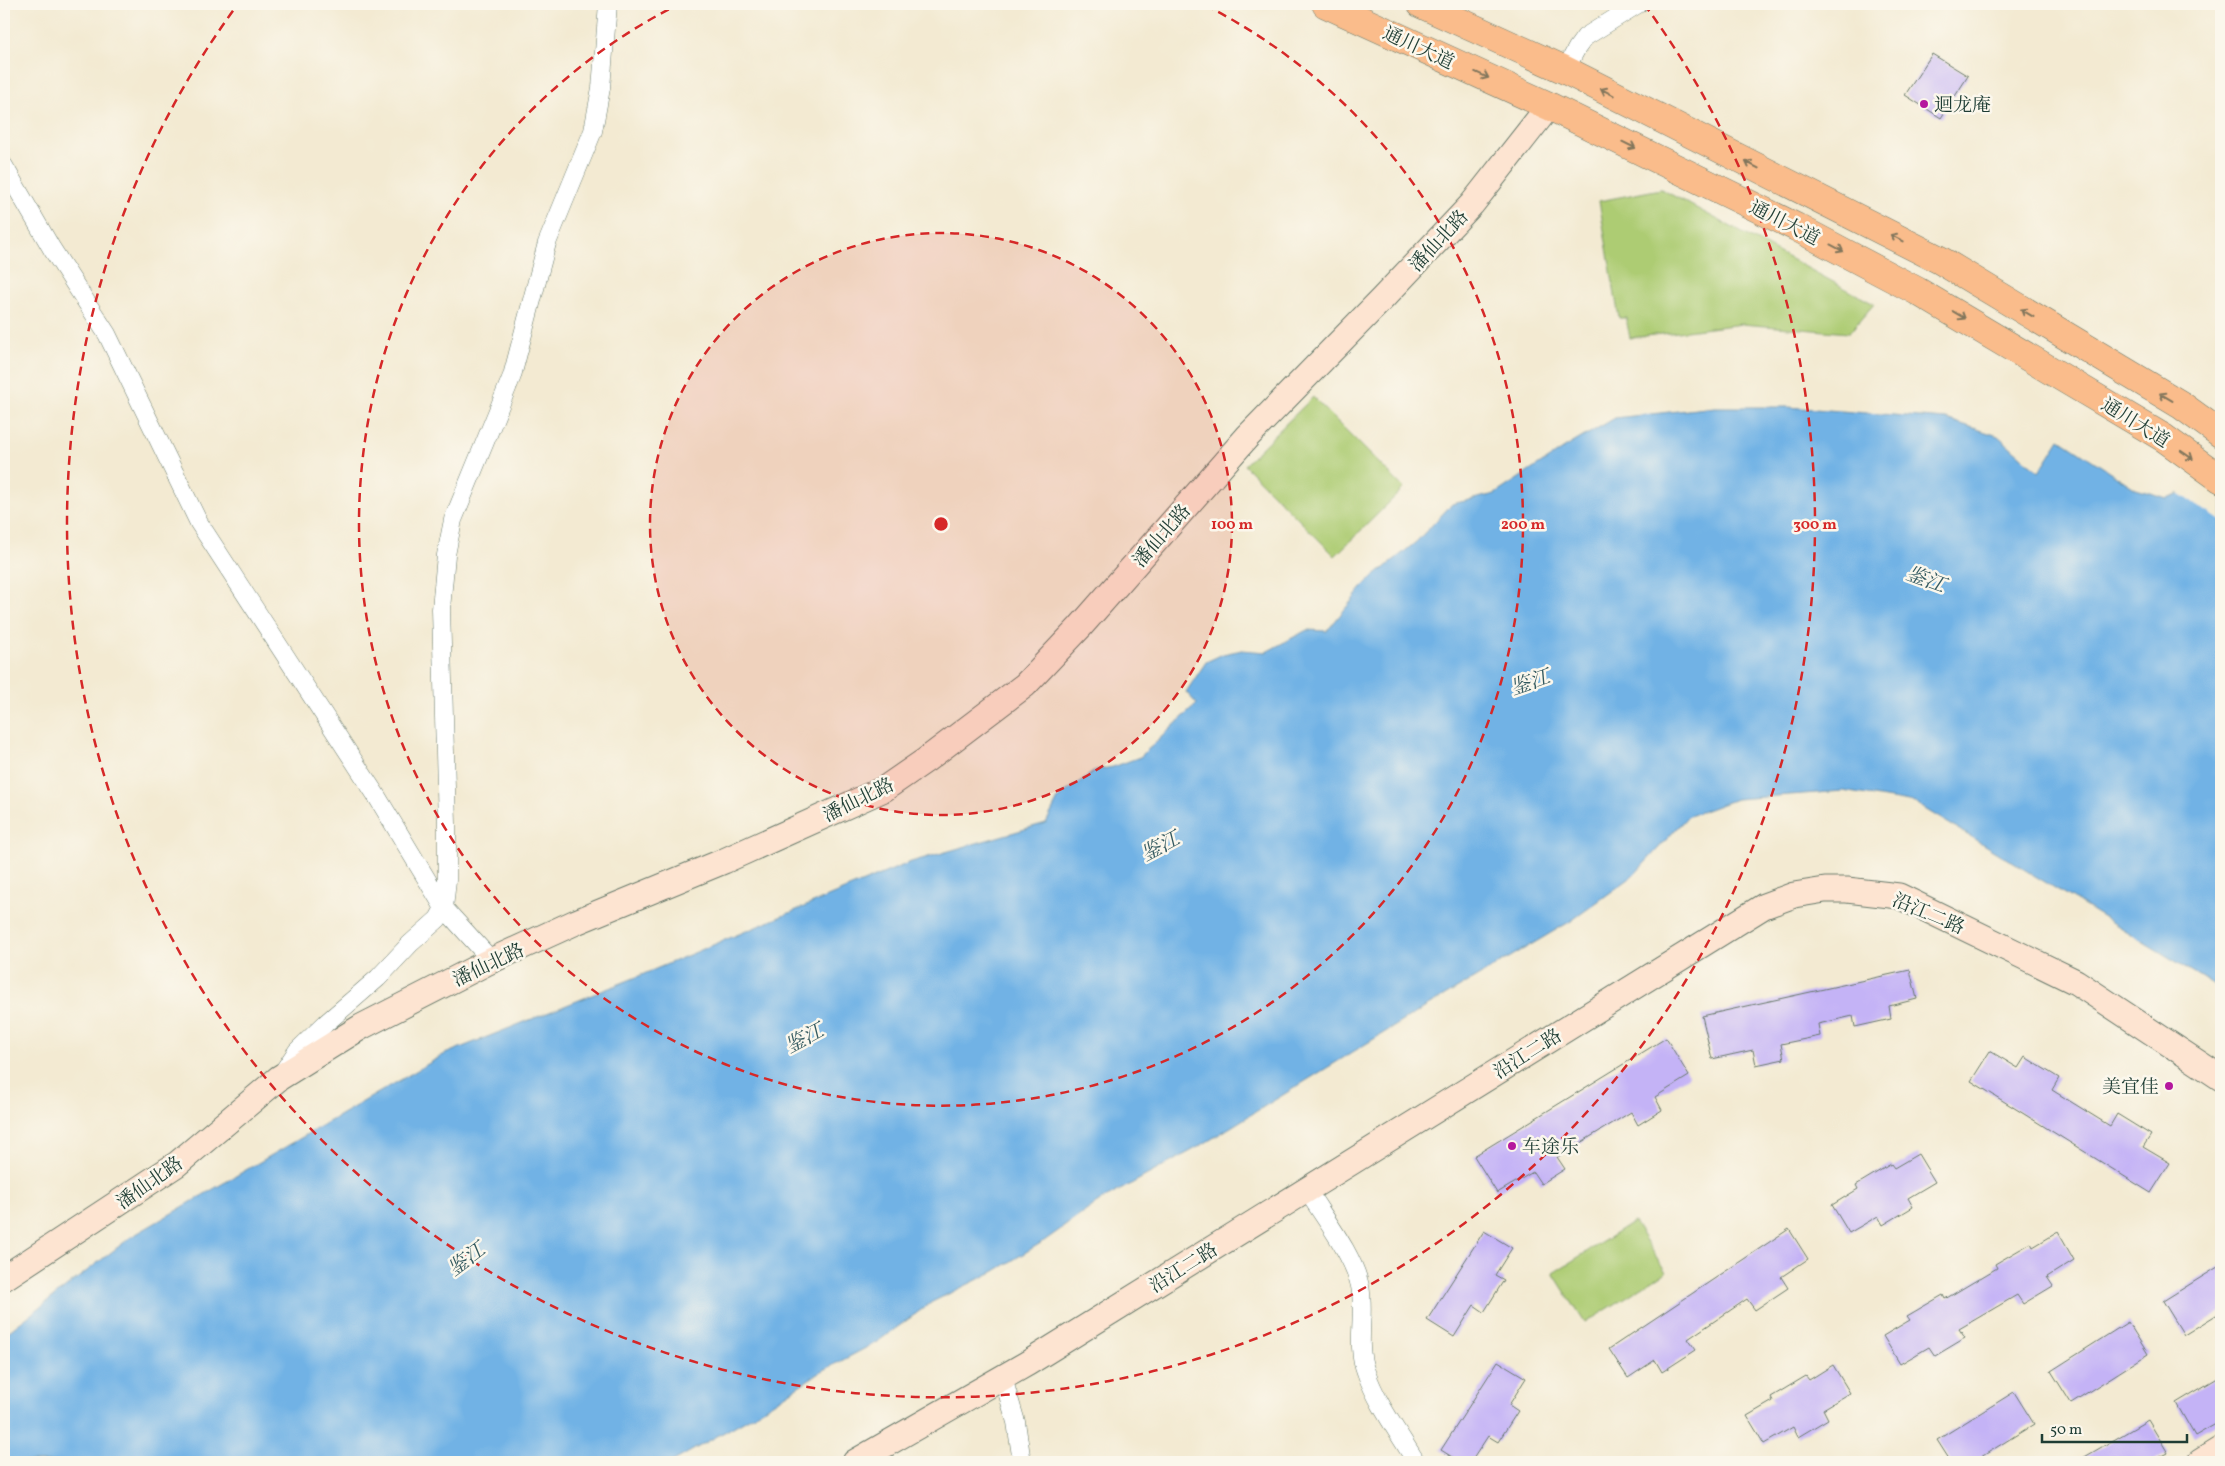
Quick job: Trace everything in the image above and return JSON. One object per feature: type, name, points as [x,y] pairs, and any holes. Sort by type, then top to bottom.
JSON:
[{"type":"main road","name":"通川大道","points":[[1326,4],[1549,106],[1796,227],[1917,291],[2164,438],[2221,479]]},
{"type":"main road","name":"通川大道","points":[[1421,4],[1565,70],[1940,260],[2181,405],[2221,434]]},
{"type":"street","points":[[278,1078],[297,1051],[326,1022],[378,978],[410,944],[438,919],[444,908],[447,880],[447,824],[441,609],[446,555],[453,520],[512,376],[547,243],[593,131],[601,88],[608,4]]},
{"type":"street","points":[[1565,70],[1585,37],[1638,4]]},
{"type":"street","name":"潘仙北路","points":[[4,1278],[178,1164],[278,1078],[362,1027],[492,961],[576,922],[724,861],[884,789],[926,760],[1025,685],[1080,627],[1248,436],[1472,204],[1549,106]]},
{"type":"street","points":[[4,166],[52,249],[107,334],[199,523],[376,795],[444,908],[492,961]]},
{"type":"street","name":"沿江二路","points":[[855,1462],[1003,1378],[1764,906],[1794,895],[1824,890],[1847,890],[1899,896],[2076,982],[2221,1078]]},
{"type":"street","points":[[1307,1190],[1351,1262],[1359,1285],[1361,1298],[1360,1344],[1366,1374],[1416,1462]]},
{"type":"street","points":[[1003,1378],[1016,1422],[1022,1462]]},
{"type":"street","points":[[2200,1462],[2221,1449]]},
{"type":"green space","points":[[1661,189],[1874,304],[1849,333],[1742,324],[1630,338],[1626,318],[1619,318],[1599,201]]},
{"type":"green space","points":[[1313,397],[1404,488],[1335,556],[1244,465]]},
{"type":"green space","points":[[1634,1222],[1666,1272],[1585,1323],[1553,1273]]},
{"type":"water","name":"鉴江","points":[[1715,407],[1788,407],[1946,419],[1998,436],[2039,472],[2060,439],[2136,489],[2167,498],[2202,485],[2221,466],[2221,989],[1915,803],[1843,791],[1736,799],[1687,817],[1633,876],[1571,921],[1421,1010],[1200,1146],[1100,1201],[1044,1241],[995,1271],[932,1302],[877,1342],[822,1371],[754,1415],[672,1462],[4,1462],[4,1335],[131,1237],[445,1054],[639,976],[911,862],[1046,823],[1059,797],[1096,770],[1113,767],[1140,757],[1197,704],[1186,692],[1206,662],[1223,654],[1242,650],[1266,652],[1307,630],[1327,631],[1367,582],[1416,542],[1452,504],[1495,494],[1566,447],[1615,418]]},
{"type":"pier","points":[[2221,463],[2221,521],[2177,492],[2201,483]]},
{"type":"building","points":[[1932,54],[1968,76],[1941,118],[1905,95]]},
{"type":"building","points":[[1910,970],[1917,999],[1889,1006],[1891,1019],[1855,1027],[1853,1016],[1818,1024],[1820,1036],[1781,1044],[1784,1059],[1756,1065],[1753,1050],[1712,1059],[1702,1016]]},
{"type":"building","points":[[1666,1038],[1689,1076],[1655,1097],[1662,1110],[1638,1125],[1631,1112],[1557,1157],[1565,1169],[1541,1184],[1533,1172],[1497,1193],[1474,1156]]},
{"type":"building","points":[[1990,1051],[2018,1068],[2025,1057],[2059,1078],[2052,1090],[2110,1126],[2117,1114],[2151,1135],[2143,1147],[2170,1163],[2151,1193],[1971,1081]]},
{"type":"building","points":[[1918,1154],[1935,1182],[1908,1198],[1913,1207],[1883,1225],[1878,1216],[1849,1233],[1832,1205],[1858,1189],[1856,1185],[1891,1164],[1894,1168]]},
{"type":"building","points":[[1789,1229],[1808,1259],[1781,1277],[1788,1288],[1755,1310],[1747,1299],[1688,1339],[1696,1350],[1662,1372],[1655,1360],[1628,1378],[1609,1349]]},
{"type":"building","points":[[1484,1231],[1512,1248],[1495,1275],[1504,1280],[1484,1312],[1474,1305],[1454,1337],[1427,1320]]},
{"type":"building","points":[[2058,1232],[2074,1260],[2047,1277],[2053,1286],[2023,1304],[2017,1295],[1959,1329],[1965,1338],[1935,1356],[1929,1347],[1900,1364],[1883,1336],[1910,1320],[1907,1316],[1943,1295],[1945,1299],[1997,1268],[1995,1264],[2031,1243],[2033,1247]]},
{"type":"building","points":[[2221,1265],[2221,1312],[2184,1335],[2163,1301]]},
{"type":"building","points":[[2128,1322],[2148,1354],[2071,1403],[2051,1371]]},
{"type":"building","points":[[1498,1361],[1526,1378],[1509,1405],[1518,1411],[1498,1442],[1488,1436],[1471,1462],[1460,1462],[1441,1450]]},
{"type":"building","points":[[1833,1365],[1850,1393],[1823,1409],[1828,1419],[1798,1437],[1793,1427],[1764,1444],[1747,1416],[1773,1401],[1771,1397],[1806,1376],[1809,1380]]},
{"type":"building","points":[[2221,1376],[2221,1421],[2195,1436],[2176,1403]]},
{"type":"building","points":[[2014,1392],[2034,1424],[1973,1462],[1951,1462],[1937,1440]]},
{"type":"building","points":[[2148,1420],[2168,1453],[2151,1462],[2076,1462]]},
{"type":"place","name":"迴龙庵","points":[[1924,104]]},
{"type":"place","name":"美宜佳","points":[[2169,1086]]},
{"type":"place","name":"车途乐","points":[[1512,1146]]}]
